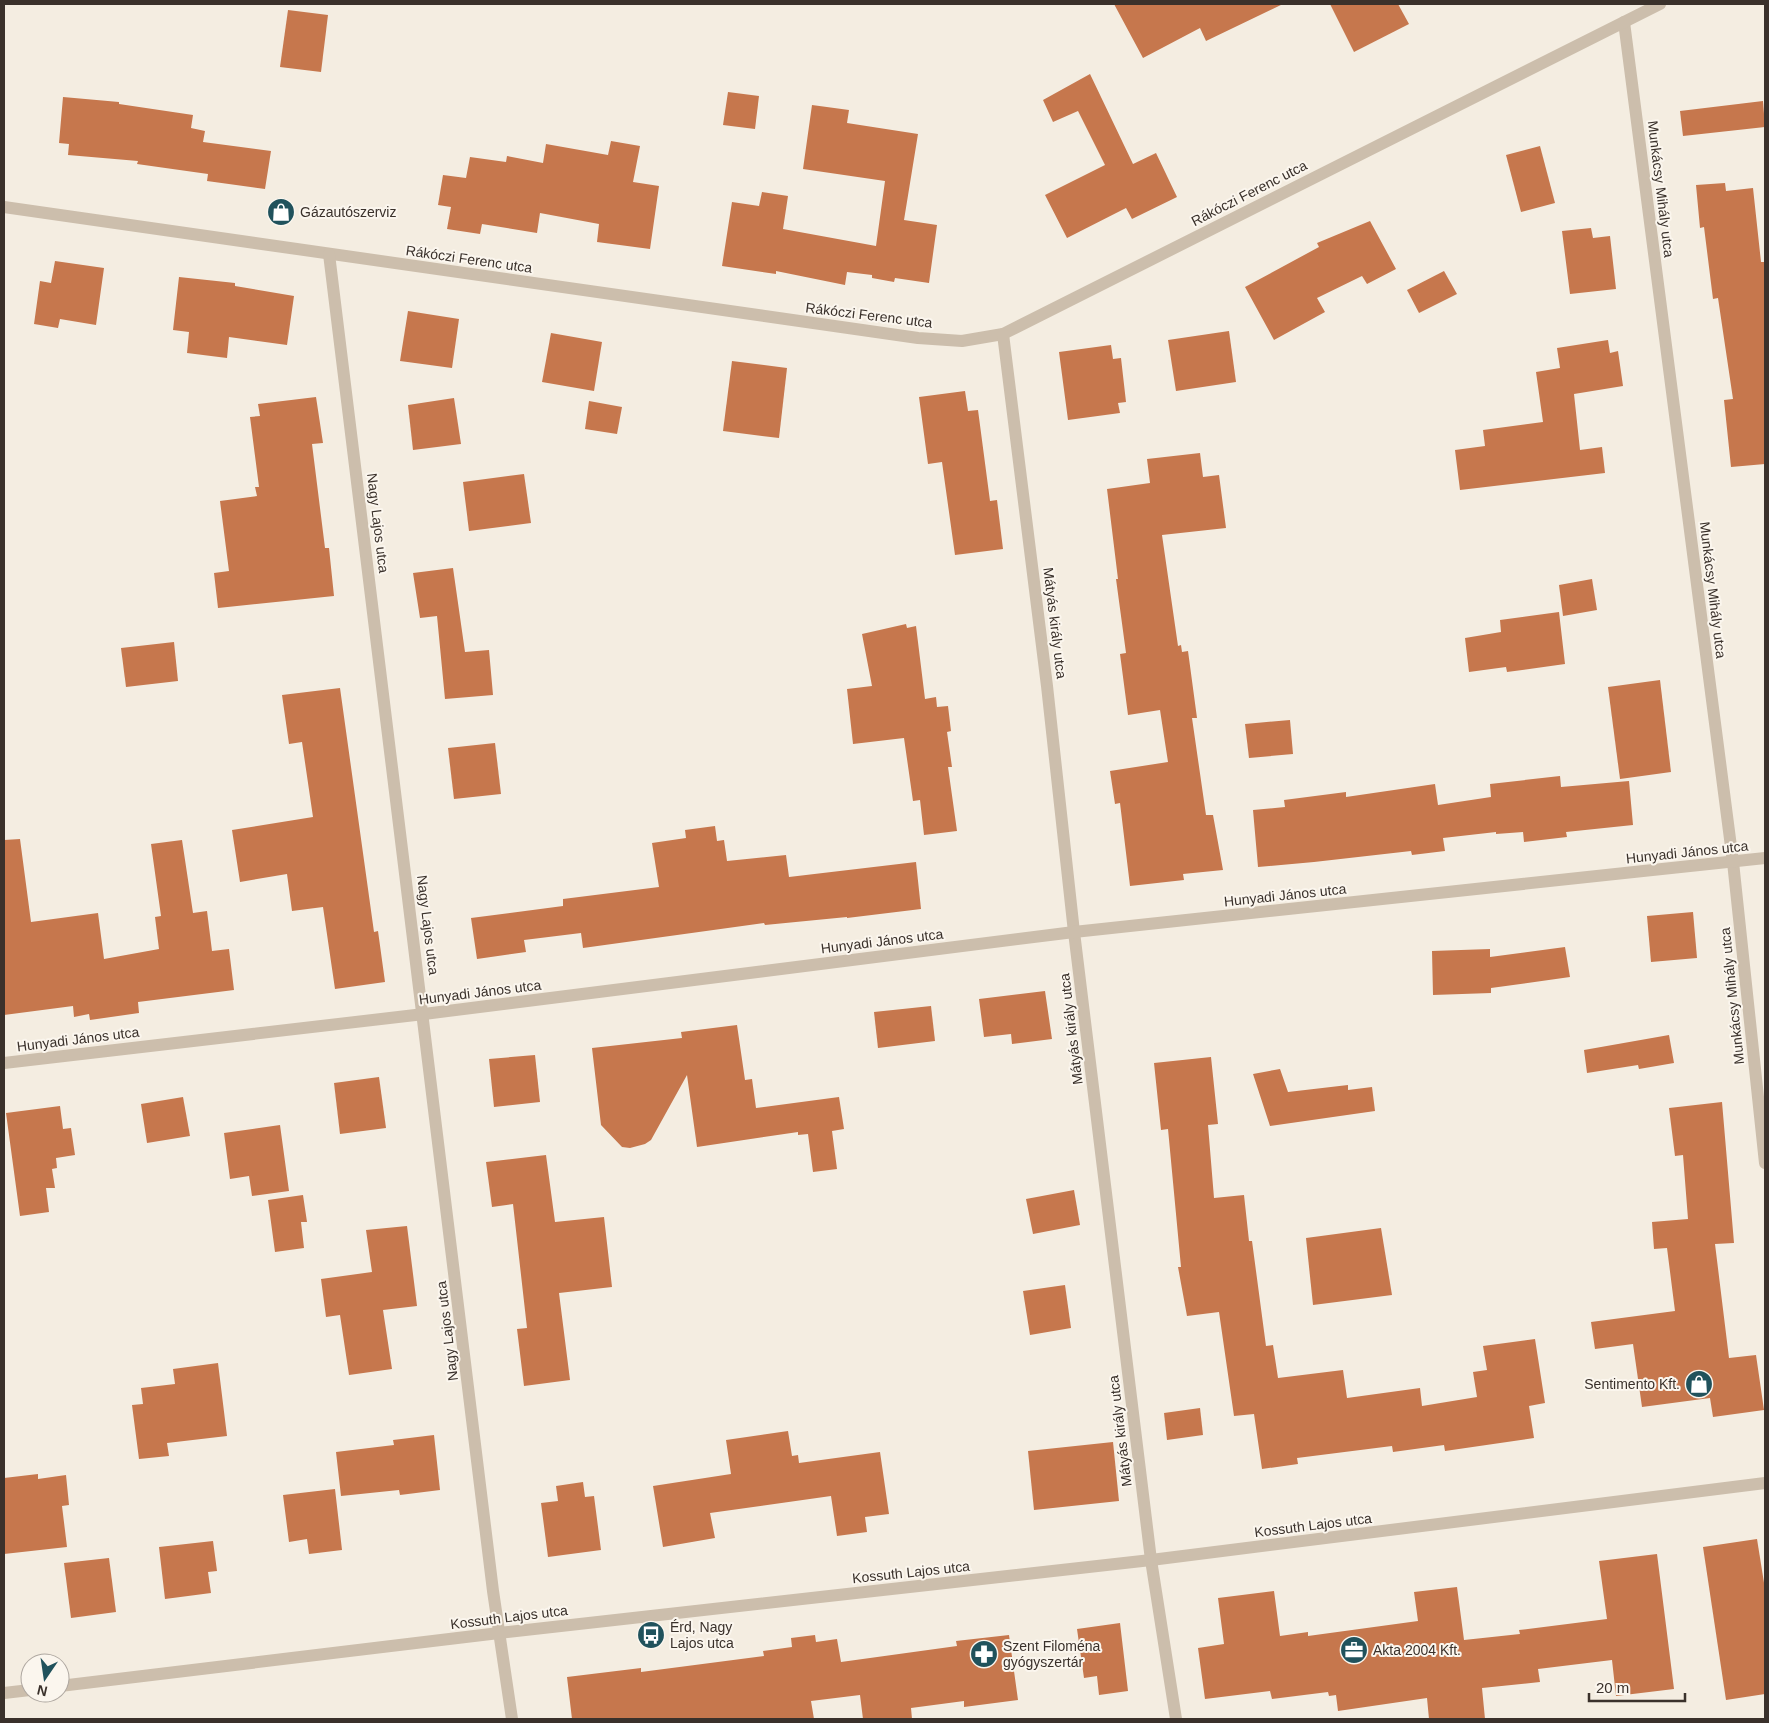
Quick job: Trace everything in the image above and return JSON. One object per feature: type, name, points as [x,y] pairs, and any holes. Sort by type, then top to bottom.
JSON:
[{"type":"street","name":"Rákóczi Ferenc utca","points":[[4,207],[918,338],[962,341],[1003,334],[1660,4]]},
{"type":"street","name":"Munkácsy Mihály utca","points":[[1624,22],[1733,862],[1765,1163]]},
{"type":"street","name":"Nagy Lajos utca","points":[[329,254],[499,1633],[512,1719]]},
{"type":"street","name":"Mátyás király utca","points":[[1003,334],[1048,686],[1074,932],[1151,1560],[1176,1719]]},
{"type":"street","name":"Hunyadi János utca","points":[[4,1063],[424,1014],[1074,932],[1765,858]]},
{"type":"street","name":"Kossuth Lajos utca","points":[[70,1685],[499,1633],[1151,1560],[1765,1483]]},
{"type":"street","points":[[4,1693],[20,1691]]},
{"type":"building","points":[[1114,4],[1283,4],[1206,41],[1200,28],[1143,58]]},
{"type":"building","points":[[1330,4],[1398,4],[1409,24],[1354,52]]},
{"type":"building","points":[[288,10],[328,15],[321,72],[280,67]]},
{"type":"building","points":[[1090,74],[1133,164],[1156,153],[1177,197],[1132,219],[1126,208],[1067,238],[1045,195],[1105,165],[1078,111],[1053,122],[1043,100]]},
{"type":"building","points":[[728,92],[759,96],[755,129],[723,125]]},
{"type":"building","points":[[63,97],[119,102],[119,104],[193,115],[191,128],[205,131],[203,142],[271,151],[265,189],[207,181],[208,174],[137,164],[138,161],[68,155],[69,144],[59,143]]},
{"type":"building","points":[[1763,101],[1765,127],[1683,136],[1680,111]]},
{"type":"building","points":[[812,105],[849,110],[847,123],[918,134],[904,220],[937,225],[929,283],[895,278],[894,282],[872,278],[872,275],[847,272],[845,285],[776,271],[776,274],[722,266],[732,202],[759,206],[762,192],[788,196],[783,229],[876,246],[885,181],[803,169]]},
{"type":"building","points":[[611,141],[640,146],[633,182],[659,186],[650,249],[597,242],[599,224],[540,213],[537,233],[482,224],[480,234],[447,229],[451,207],[438,205],[443,175],[466,178],[470,157],[506,162],[507,156],[543,163],[546,144],[608,155]]},
{"type":"building","points":[[1540,146],[1555,203],[1521,212],[1506,155]]},
{"type":"building","points":[[1725,183],[1726,191],[1753,188],[1761,262],[1765,262],[1765,464],[1731,467],[1724,400],[1733,399],[1718,298],[1713,299],[1704,227],[1700,228],[1696,185]]},
{"type":"building","points":[[1370,221],[1396,269],[1367,284],[1362,276],[1317,298],[1325,312],[1274,340],[1245,287],[1319,247],[1317,243]]},
{"type":"building","points":[[1591,228],[1593,238],[1610,236],[1616,289],[1570,294],[1562,231]]},
{"type":"building","points":[[55,261],[104,268],[96,325],[60,319],[58,328],[34,324],[40,281],[51,283]]},
{"type":"building","points":[[1444,271],[1457,294],[1419,313],[1407,290]]},
{"type":"building","points":[[179,277],[235,283],[235,286],[294,296],[287,345],[229,337],[227,358],[187,353],[189,332],[173,330]]},
{"type":"building","points":[[408,311],[459,319],[452,368],[400,361]]},
{"type":"building","points":[[1229,331],[1236,382],[1176,391],[1168,340]]},
{"type":"building","points":[[551,333],[602,342],[594,391],[542,382]]},
{"type":"building","points":[[1608,340],[1610,353],[1618,351],[1623,386],[1574,394],[1580,450],[1602,447],[1605,473],[1460,490],[1455,450],[1485,446],[1483,430],[1543,422],[1536,372],[1560,368],[1557,348]]},
{"type":"building","points":[[1111,345],[1113,359],[1121,358],[1126,402],[1118,403],[1120,413],[1068,420],[1059,352]]},
{"type":"building","points":[[732,361],[787,368],[779,438],[723,431]]},
{"type":"building","points":[[965,391],[968,411],[978,410],[990,501],[997,500],[1003,549],[955,555],[942,462],[928,464],[919,397]]},
{"type":"building","points":[[316,397],[323,443],[312,444],[325,548],[329,548],[334,596],[218,608],[214,573],[229,571],[220,501],[257,496],[255,487],[259,487],[250,417],[260,416],[258,404]]},
{"type":"building","points":[[454,398],[461,444],[413,450],[408,405]]},
{"type":"building","points":[[589,401],[622,407],[617,434],[585,429]]},
{"type":"building","points":[[1200,453],[1203,477],[1219,475],[1226,528],[1162,535],[1178,646],[1181,645],[1182,652],[1188,651],[1197,718],[1192,718],[1206,815],[1213,815],[1223,870],[1183,874],[1184,880],[1130,886],[1120,803],[1115,804],[1110,771],[1168,762],[1160,710],[1128,715],[1120,654],[1126,653],[1107,489],[1150,483],[1147,459]]},
{"type":"building","points":[[524,474],[531,523],[469,531],[463,482]]},
{"type":"building","points":[[453,568],[465,652],[489,650],[493,695],[445,699],[437,616],[420,618],[413,573]]},
{"type":"building","points":[[1592,579],[1597,610],[1563,616],[1559,585]]},
{"type":"building","points":[[1559,612],[1565,664],[1507,672],[1506,667],[1469,672],[1465,638],[1501,632],[1500,620]]},
{"type":"building","points":[[906,624],[907,628],[916,626],[925,699],[936,697],[937,707],[948,706],[951,731],[947,732],[952,767],[948,767],[957,831],[924,835],[920,800],[913,801],[904,738],[853,744],[847,689],[872,686],[862,634]]},
{"type":"building","points":[[174,642],[178,681],[126,687],[121,648]]},
{"type":"building","points":[[1660,680],[1671,772],[1620,779],[1608,687]]},
{"type":"building","points":[[340,688],[374,932],[378,931],[385,982],[335,989],[323,907],[292,911],[287,874],[240,882],[232,830],[313,817],[302,742],[289,744],[282,695]]},
{"type":"building","points":[[1290,720],[1293,754],[1249,758],[1245,724]]},
{"type":"building","points":[[495,743],[501,794],[454,799],[448,748]]},
{"type":"building","points":[[1560,776],[1561,787],[1629,781],[1633,825],[1566,832],[1567,837],[1524,842],[1523,832],[1496,834],[1496,832],[1443,838],[1445,851],[1412,855],[1411,851],[1258,867],[1253,810],[1285,807],[1284,800],[1346,792],[1346,797],[1435,784],[1438,805],[1491,797],[1490,784]]},
{"type":"building","points":[[715,826],[717,841],[724,840],[727,861],[786,855],[789,877],[916,862],[921,909],[847,918],[765,925],[764,923],[583,948],[581,933],[524,940],[526,952],[477,959],[471,918],[563,906],[563,899],[659,887],[652,843],[686,838],[685,830]]},
{"type":"building","points":[[20,839],[31,922],[98,913],[104,959],[159,949],[155,917],[161,916],[151,844],[182,840],[193,913],[207,911],[212,951],[229,949],[234,990],[138,1002],[139,1013],[90,1020],[89,1014],[74,1017],[73,1006],[4,1015],[4,840]]},
{"type":"building","points":[[1693,912],[1697,958],[1651,962],[1647,916]]},
{"type":"building","points":[[1565,947],[1570,977],[1491,988],[1491,993],[1433,995],[1432,951],[1490,949],[1490,957]]},
{"type":"building","points":[[1045,991],[1052,1039],[1012,1044],[1011,1034],[984,1037],[979,999]]},
{"type":"building","points":[[931,1006],[935,1041],[878,1048],[874,1012]]},
{"type":"building","points":[[737,1025],[745,1080],[752,1079],[756,1108],[839,1097],[844,1129],[832,1131],[837,1169],[813,1172],[808,1134],[798,1135],[798,1132],[697,1147],[687,1075],[651,1140],[645,1144],[630,1148],[622,1147],[601,1125],[592,1048],[682,1038],[681,1032]]},
{"type":"building","points":[[1669,1035],[1674,1063],[1639,1069],[1638,1065],[1587,1073],[1584,1050]]},
{"type":"building","points":[[535,1055],[540,1102],[494,1107],[489,1059]]},
{"type":"building","points":[[1211,1057],[1218,1124],[1208,1125],[1214,1198],[1244,1195],[1249,1241],[1252,1241],[1266,1346],[1273,1345],[1278,1378],[1343,1370],[1347,1398],[1420,1388],[1422,1406],[1477,1397],[1473,1372],[1487,1370],[1483,1346],[1535,1339],[1545,1403],[1529,1406],[1534,1438],[1445,1451],[1444,1445],[1393,1452],[1392,1446],[1297,1458],[1298,1464],[1262,1469],[1254,1414],[1234,1416],[1219,1312],[1187,1316],[1178,1267],[1181,1267],[1168,1129],[1161,1130],[1154,1063]]},
{"type":"building","points":[[1280,1069],[1288,1092],[1348,1085],[1348,1090],[1372,1087],[1375,1111],[1270,1126],[1253,1074]]},
{"type":"building","points":[[379,1077],[386,1128],[340,1134],[334,1083]]},
{"type":"building","points":[[183,1097],[190,1136],[147,1143],[141,1104]]},
{"type":"building","points":[[1722,1102],[1734,1243],[1715,1244],[1729,1358],[1756,1355],[1764,1410],[1713,1417],[1710,1398],[1642,1407],[1633,1344],[1595,1349],[1591,1322],[1675,1311],[1667,1248],[1654,1249],[1652,1222],[1688,1219],[1683,1155],[1675,1156],[1669,1108]]},
{"type":"building","points":[[60,1106],[63,1129],[71,1128],[75,1155],[56,1158],[57,1168],[52,1169],[55,1188],[46,1188],[49,1212],[20,1216],[6,1113]]},
{"type":"building","points":[[280,1125],[289,1191],[252,1196],[249,1176],[230,1179],[224,1133]]},
{"type":"building","points":[[546,1155],[555,1222],[604,1217],[612,1287],[559,1293],[570,1380],[524,1386],[517,1329],[527,1328],[513,1204],[492,1207],[486,1162]]},
{"type":"building","points":[[1074,1190],[1080,1225],[1033,1234],[1026,1199]]},
{"type":"building","points":[[303,1195],[307,1222],[301,1222],[304,1248],[275,1252],[268,1200]]},
{"type":"building","points":[[407,1226],[417,1306],[383,1310],[392,1369],[349,1375],[340,1315],[326,1317],[321,1279],[372,1272],[366,1230]]},
{"type":"building","points":[[1381,1228],[1392,1295],[1313,1305],[1306,1238]]},
{"type":"building","points":[[1065,1285],[1071,1328],[1030,1335],[1023,1291]]},
{"type":"building","points":[[218,1363],[227,1436],[167,1443],[169,1456],[139,1459],[132,1405],[143,1404],[141,1388],[175,1384],[173,1369]]},
{"type":"building","points":[[1200,1408],[1203,1435],[1167,1440],[1164,1413]]},
{"type":"building","points":[[788,1431],[792,1456],[798,1455],[799,1463],[880,1452],[889,1514],[865,1517],[867,1532],[837,1536],[831,1496],[710,1513],[715,1538],[663,1547],[653,1486],[731,1474],[726,1440]]},
{"type":"building","points":[[434,1435],[440,1490],[400,1495],[399,1490],[341,1496],[336,1452],[394,1445],[393,1440]]},
{"type":"building","points":[[1113,1442],[1119,1501],[1034,1510],[1028,1451]]},
{"type":"building","points":[[38,1474],[38,1479],[66,1475],[69,1505],[62,1506],[67,1547],[4,1554],[4,1478]]},
{"type":"building","points":[[583,1482],[585,1497],[594,1496],[601,1550],[548,1557],[541,1503],[558,1501],[556,1486]]},
{"type":"building","points":[[335,1489],[342,1550],[309,1554],[307,1539],[289,1542],[283,1495]]},
{"type":"building","points":[[1757,1539],[1765,1589],[1765,1694],[1726,1700],[1703,1547]]},
{"type":"building","points":[[213,1541],[217,1571],[208,1572],[211,1593],[165,1599],[159,1547]]},
{"type":"building","points":[[1657,1554],[1674,1689],[1616,1696],[1612,1660],[1538,1669],[1540,1682],[1482,1688],[1485,1719],[1429,1719],[1427,1698],[1338,1711],[1336,1695],[1329,1696],[1328,1692],[1272,1699],[1270,1691],[1205,1699],[1198,1648],[1224,1644],[1218,1598],[1274,1591],[1280,1636],[1308,1632],[1308,1636],[1418,1621],[1414,1592],[1457,1587],[1464,1640],[1520,1634],[1519,1630],[1607,1619],[1599,1561]]},
{"type":"building","points":[[109,1558],[116,1612],[71,1618],[64,1563]]},
{"type":"building","points":[[1120,1623],[1128,1691],[1099,1695],[1097,1676],[1084,1678],[1077,1629]]},
{"type":"building","points":[[815,1635],[816,1642],[837,1639],[841,1662],[957,1646],[956,1641],[1009,1635],[1018,1700],[964,1707],[964,1701],[911,1708],[912,1719],[863,1719],[860,1695],[811,1701],[814,1719],[572,1719],[567,1677],[641,1668],[641,1672],[764,1656],[763,1651],[792,1647],[791,1638]]},
{"type":"place","name":"Gázautószerviz","points":[[281,212]]},
{"type":"place","name":"Sentimento Kft.","points":[[1699,1384]]},
{"type":"place","name":"Érd, Nagy Lajos utca","points":[[651,1635]]},
{"type":"place","name":"Akta 2004 Kft.","points":[[1354,1650]]},
{"type":"place","name":"Szent Filoména gyógyszertár","points":[[984,1654]]}]
